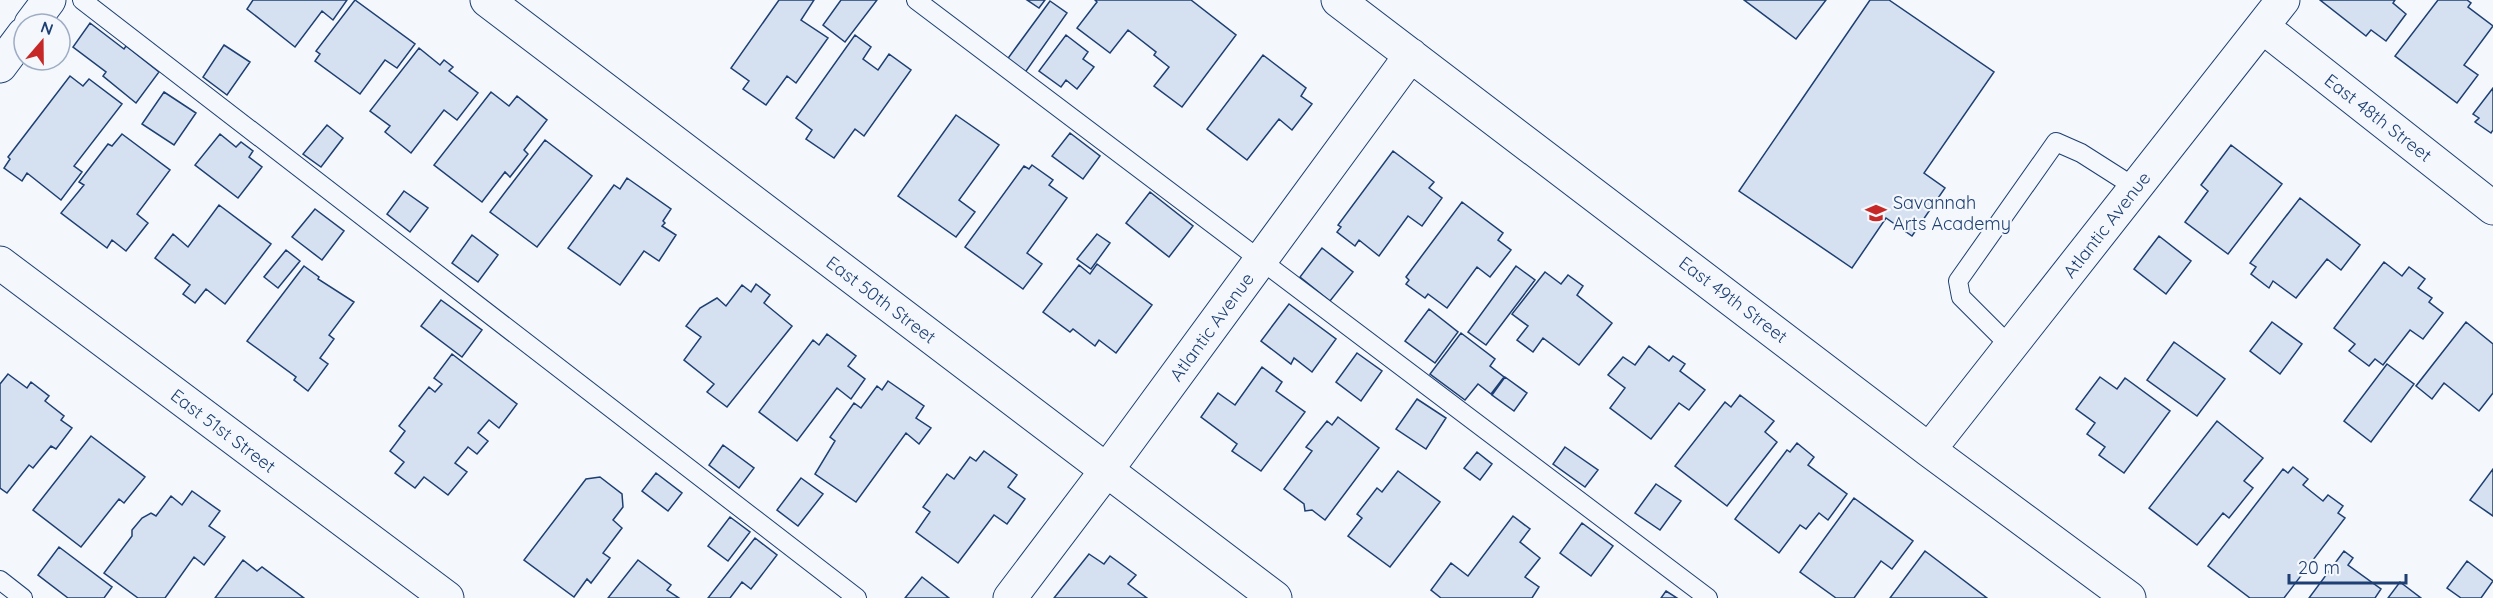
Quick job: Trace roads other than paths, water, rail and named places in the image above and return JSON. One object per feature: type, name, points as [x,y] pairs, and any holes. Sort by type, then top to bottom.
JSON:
[{"type":"street","name":"East 50th Street","points":[[487,0],[1275,598]]},
{"type":"street","name":"East 49th Street","points":[[1338,0],[1929,450],[2129,598]]},
{"type":"street","name":"Atlantic Avenue","points":[[1929,450],[2283,0]]},
{"type":"street","name":"East 48th Street","points":[[2263,27],[2493,208]]},
{"type":"street","points":[[0,66],[12,50]]},
{"type":"street","name":"Atlantic Avenue","points":[[1010,598],[1411,55]]},
{"type":"street","name":"East 51st Street","points":[[0,263],[447,598]]},
{"type":"lane","points":[[82,0],[857,598]]},
{"type":"lane","points":[[916,0],[1708,598]]},
{"type":"lane","points":[[2011,347],[1961,297],[1958,282],[2056,142],[2081,153],[2136,188]]},
{"type":"lane","points":[[0,580],[23,598]]},
{"type":"place","name":"Savannah Arts Academy","points":[[1876,213]]}]
